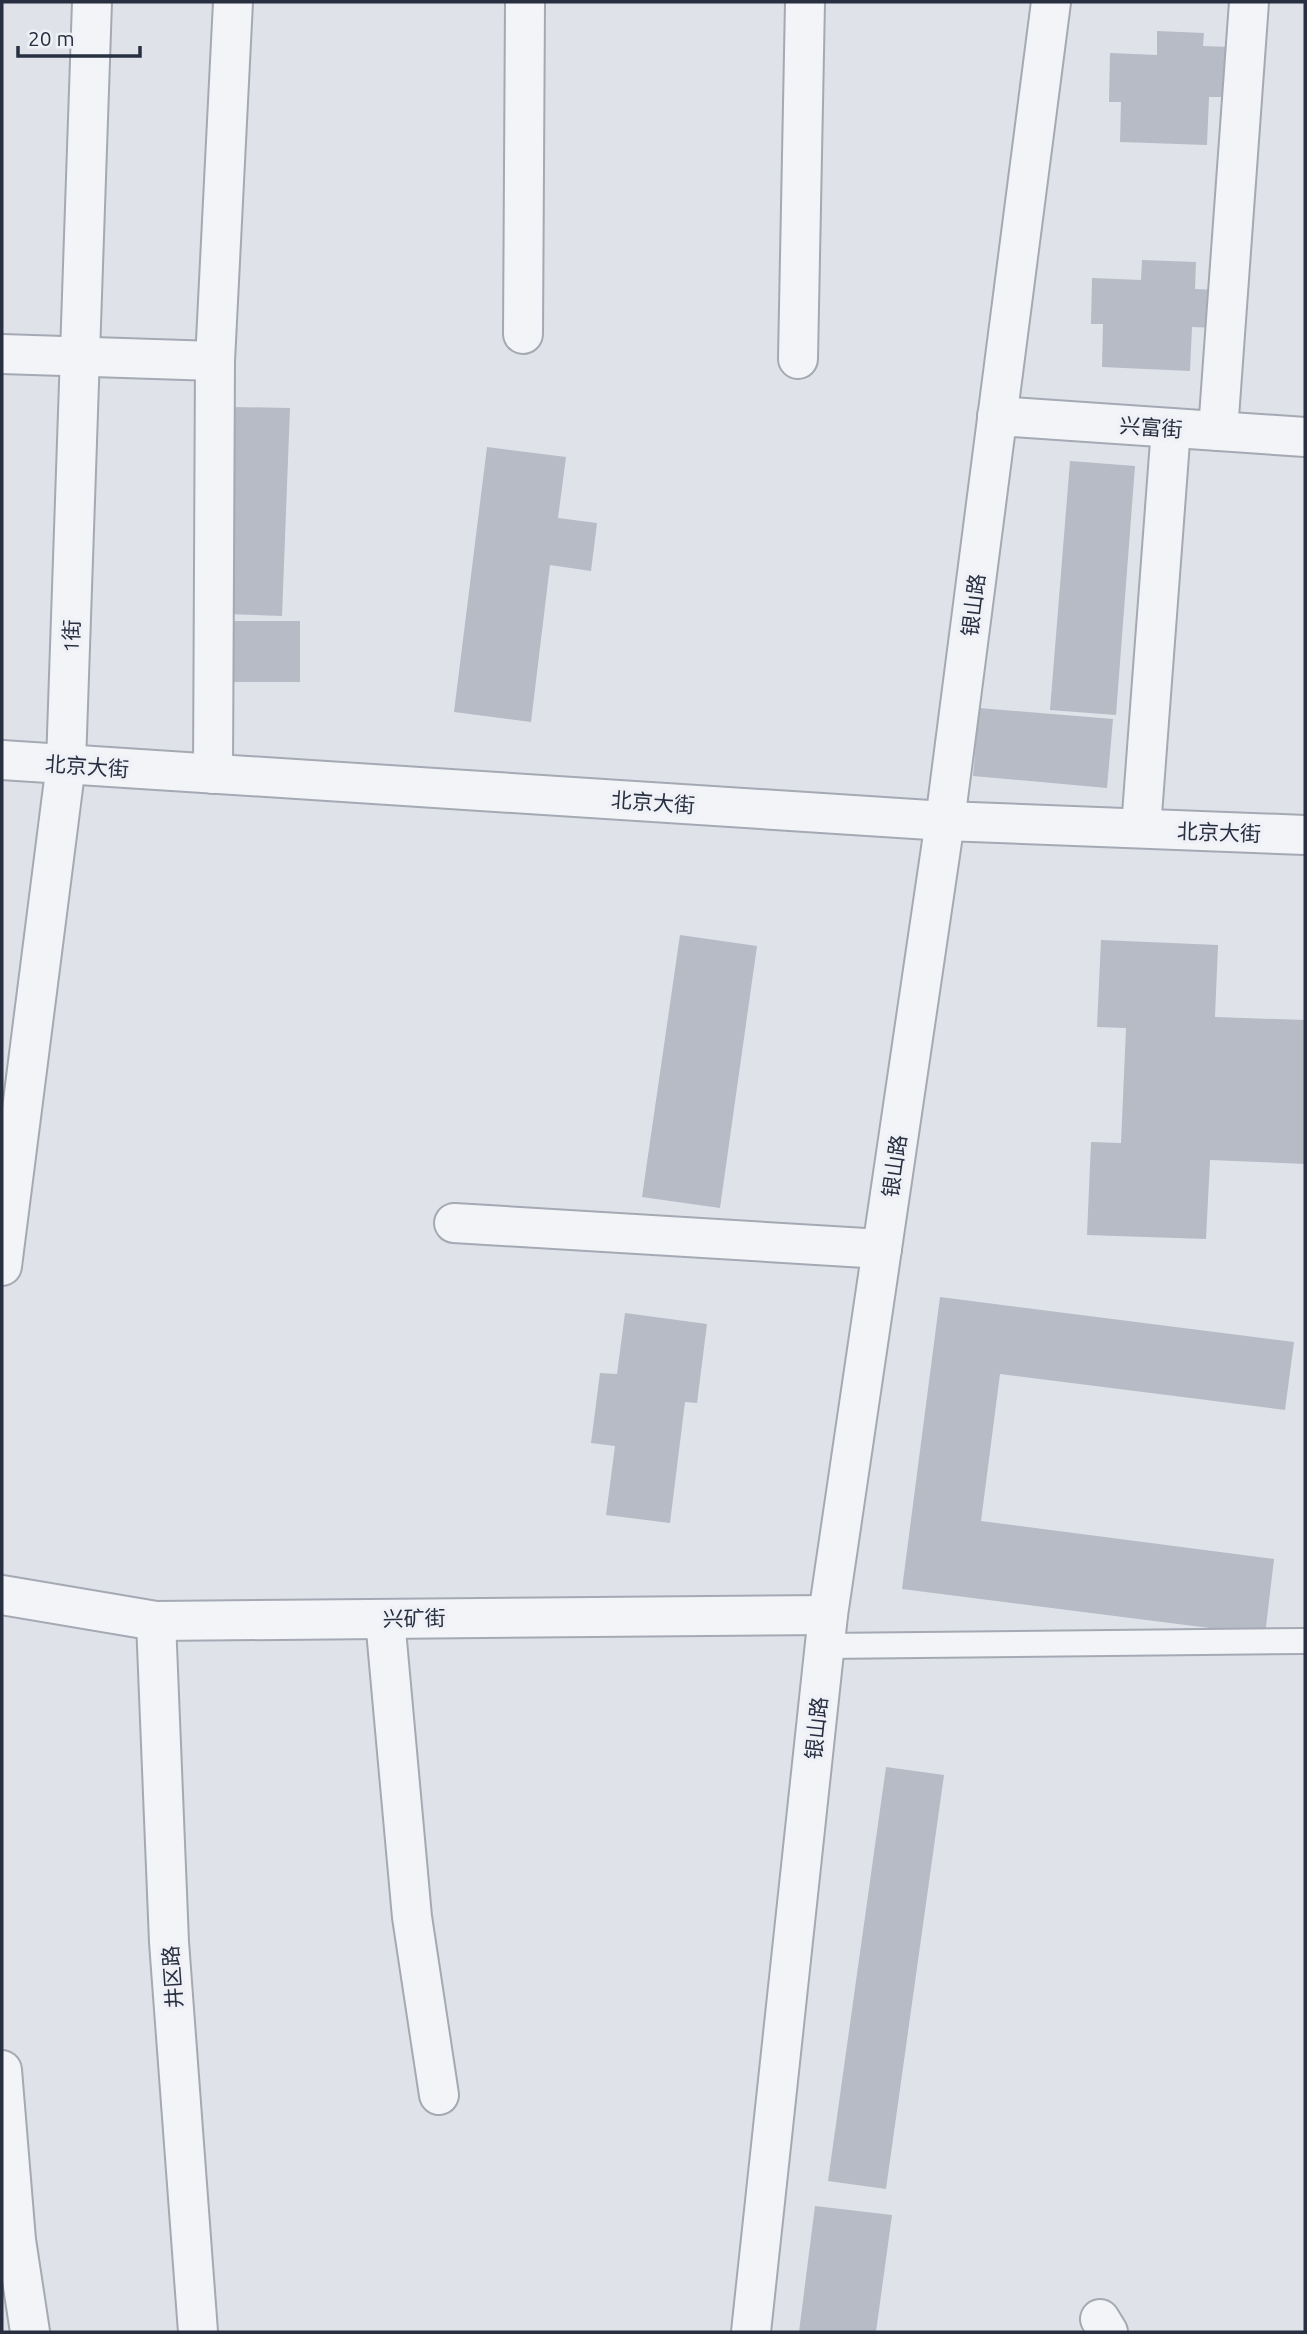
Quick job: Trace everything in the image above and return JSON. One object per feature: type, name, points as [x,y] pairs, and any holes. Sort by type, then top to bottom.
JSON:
[{"type":"street","name":"1街","points":[[2,1266],[66,764],[92,2]]},
{"type":"street","points":[[213,774],[215,361],[233,2]]},
{"type":"street","points":[[523,334],[525,2]]},
{"type":"street","points":[[798,359],[805,2]]},
{"type":"street","name":"银山路","points":[[751,2332],[826,1631],[945,821],[1051,2]]},
{"type":"street","points":[[1218,432],[1249,2]]},
{"type":"street","points":[[2,354],[215,361]]},
{"type":"street","name":"兴富街","points":[[998,416],[1305,438]]},
{"type":"street","points":[[1141,828],[1171,428]]},
{"type":"street","name":"北京大街","points":[[2,760],[945,821],[1305,835]]},
{"type":"street","points":[[454,1223],[882,1249]]},
{"type":"street","name":"兴矿街","points":[[2,1595],[156,1621],[385,1619],[826,1631]]},
{"type":"street","points":[[385,1619],[412,1917],[439,2095]]},
{"type":"street","name":"井区路","points":[[156,1621],[169,1942],[198,2332]]},
{"type":"street","points":[[2,2070],[16,2240],[30,2332]]},
{"type":"lane","points":[[826,1631],[1305,1641]]},
{"type":"building","points":[[1157,31],[1204,33],[1203,46],[1230,47],[1228,97],[1209,97],[1207,145],[1120,142],[1121,102],[1109,102],[1110,53],[1157,55]]},
{"type":"building","points":[[1142,260],[1196,262],[1195,289],[1219,290],[1217,328],[1192,327],[1190,371],[1102,367],[1103,324],[1091,324],[1092,278],[1141,280]]},
{"type":"building","points":[[233,407],[290,408],[282,616],[225,614]]},
{"type":"building","points":[[487,447],[566,457],[558,518],[597,523],[591,571],[550,565],[531,722],[454,712]]},
{"type":"building","points":[[1070,461],[1135,466],[1116,715],[1050,710]]},
{"type":"building","points":[[222,621],[300,621],[300,682],[222,682]]},
{"type":"building","points":[[979,708],[1113,719],[1107,788],[973,776]]},
{"type":"building","points":[[680,935],[757,946],[720,1208],[642,1197]]},
{"type":"building","points":[[1101,940],[1218,945],[1215,1017],[1305,1020],[1305,1164],[1210,1160],[1206,1239],[1087,1235],[1091,1142],[1121,1143],[1126,1028],[1097,1027]]},
{"type":"building","points":[[940,1297],[1294,1342],[1285,1410],[1000,1374],[981,1521],[1274,1559],[1265,1635],[902,1589]]},
{"type":"building","points":[[625,1313],[707,1324],[697,1403],[685,1402],[670,1523],[606,1515],[615,1446],[591,1443],[600,1373],[617,1374]]},
{"type":"building","points":[[886,1767],[944,1775],[886,2189],[828,2181]]},
{"type":"building","points":[[815,2206],[892,2215],[876,2332],[799,2332]]}]
